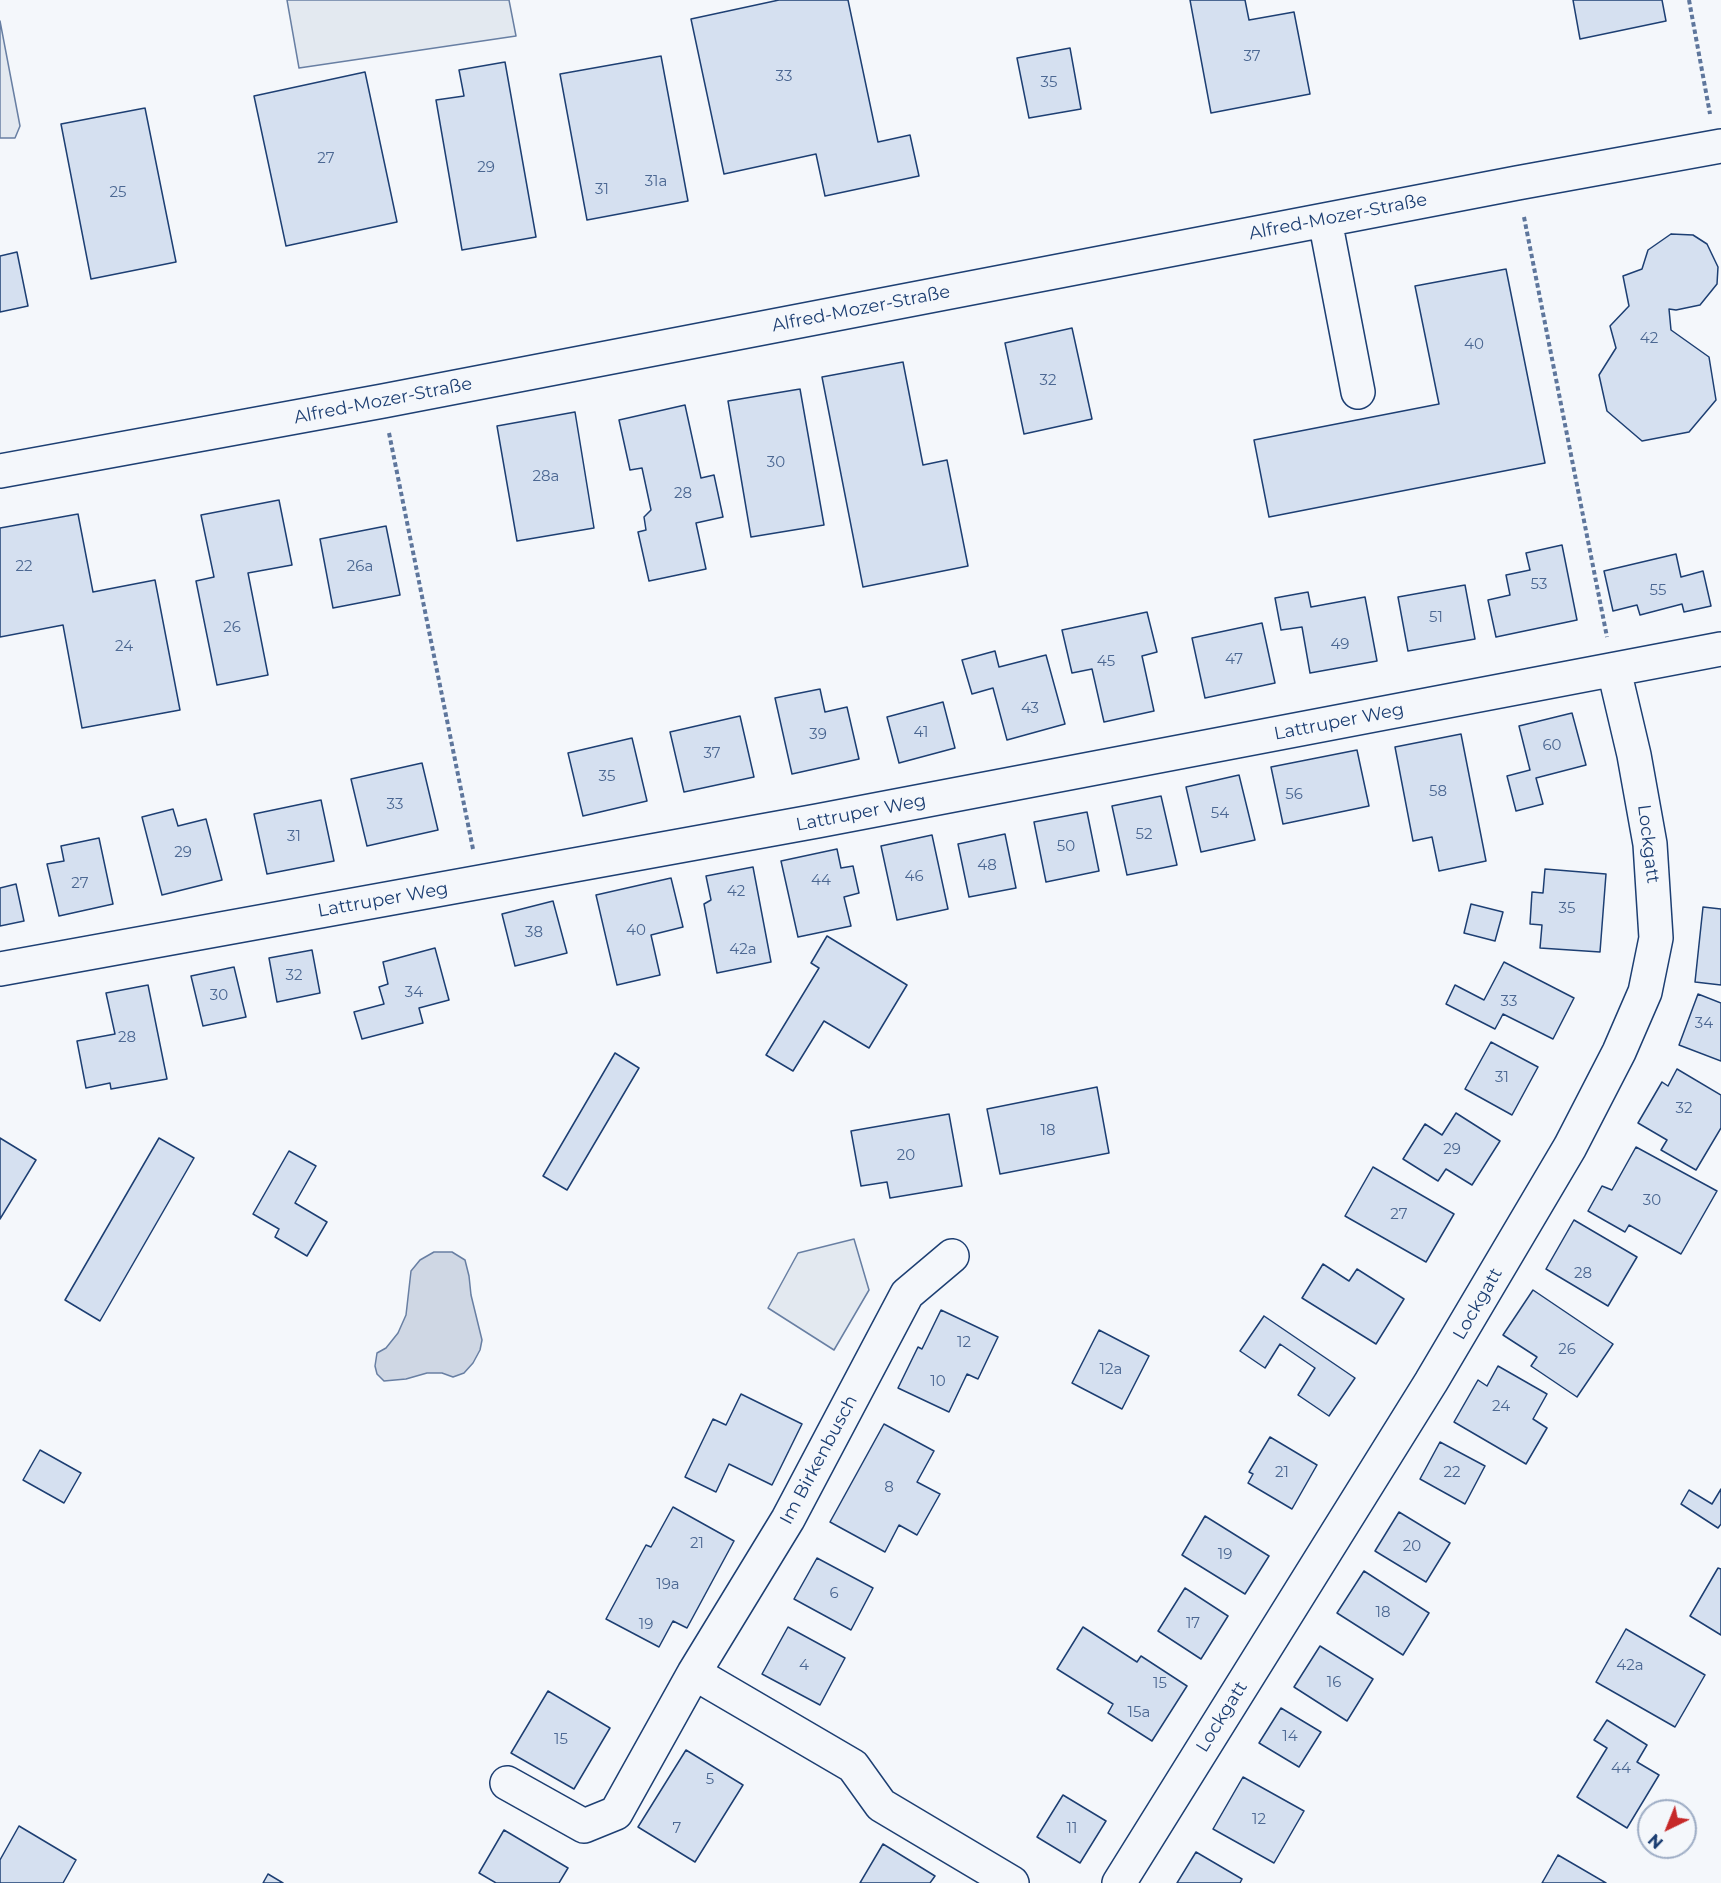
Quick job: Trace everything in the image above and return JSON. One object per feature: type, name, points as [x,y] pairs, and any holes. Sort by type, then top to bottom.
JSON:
[{"type":"street","name":"Alfred-Mozer-Straße","points":[[0,471],[383,401],[1718,146]]},
{"type":"street","points":[[1324,220],[1358,392]]},
{"type":"street","name":"Lattruper Weg","points":[[0,969],[829,819],[1721,649]]},
{"type":"street","name":"Lockgatt","points":[[1119,1883],[1431,1382],[1570,1147],[1619,1052],[1645,992],[1656,938],[1650,844],[1634,755],[1614,670]]},
{"type":"street","name":"Im Birkenbusch","points":[[507,1783],[584,1826],[616,1813],[694,1673],[788,1519],[907,1294],[952,1256]]},
{"type":"street","points":[[694,1673],[854,1766],[881,1805],[1012,1883]]},
{"type":"path","points":[[1689,0],[1718,146]]},
{"type":"path","points":[[1517,183],[1614,670]]},
{"type":"path","points":[[383,401],[480,882]]},
{"type":"shaded area","points":[[287,0],[509,0],[516,36],[299,68]]},
{"type":"shaded area","points":[[0,21],[20,126],[15,138],[0,138]]},
{"type":"shaded area","points":[[854,1239],[869,1290],[834,1350],[768,1308],[798,1253]]},
{"type":"shaded area","points":[[434,1252],[452,1252],[465,1260],[482,1340],[480,1350],[464,1373],[453,1377],[442,1373],[427,1373],[406,1379],[384,1381],[377,1374],[375,1366],[377,1353],[386,1348],[398,1333],[406,1315],[411,1271],[420,1260]]},
{"type":"building","points":[[779,0],[848,0],[878,142],[910,135],[919,176],[825,196],[816,154],[724,174],[691,19]]},
{"type":"building","points":[[1190,0],[1245,0],[1249,20],[1294,12],[1310,94],[1211,113]]},
{"type":"building","points":[[1573,0],[1662,0],[1666,21],[1580,39]]},
{"type":"building","points":[[1070,48],[1081,109],[1029,118],[1017,58]]},
{"type":"building","points":[[661,56],[688,201],[587,220],[560,74]]},
{"type":"building","points":[[505,62],[536,237],[462,250],[436,100],[464,96],[459,70]]},
{"type":"building","points":[[365,72],[397,222],[286,246],[254,96]]},
{"type":"building","points":[[145,108],[176,262],[91,279],[61,124]]},
{"type":"building","points":[[1671,234],[1693,235],[1707,244],[1718,267],[1717,284],[1700,305],[1676,310],[1669,309],[1671,330],[1709,357],[1716,400],[1689,432],[1642,441],[1607,411],[1599,375],[1616,348],[1610,326],[1629,306],[1623,276],[1642,269],[1648,250]]},
{"type":"building","points":[[17,252],[28,306],[0,312],[0,256]]},
{"type":"building","points":[[1506,269],[1545,463],[1269,517],[1254,440],[1439,404],[1415,286]]},
{"type":"building","points":[[1072,328],[1092,419],[1024,434],[1005,343]]},
{"type":"building","points":[[903,362],[923,465],[947,460],[968,566],[863,587],[822,377]]},
{"type":"building","points":[[800,389],[824,525],[751,537],[728,401]]},
{"type":"building","points":[[685,405],[701,478],[714,475],[723,517],[696,523],[706,569],[649,581],[638,532],[646,530],[644,517],[651,510],[642,468],[630,470],[619,420]]},
{"type":"building","points":[[575,412],[594,528],[517,541],[497,426]]},
{"type":"building","points":[[279,500],[292,565],[248,573],[268,675],[217,685],[196,581],[214,577],[201,515]]},
{"type":"building","points":[[78,514],[93,592],[155,580],[180,710],[82,728],[63,625],[0,637],[0,528]]},
{"type":"building","points":[[386,526],[400,595],[333,608],[320,539]]},
{"type":"building","points":[[1562,545],[1577,620],[1496,637],[1488,600],[1510,595],[1506,575],[1530,570],[1526,553]]},
{"type":"building","points":[[1676,554],[1681,577],[1703,571],[1711,606],[1684,612],[1682,604],[1640,615],[1637,605],[1613,611],[1604,571]]},
{"type":"building","points":[[1465,585],[1475,639],[1408,651],[1398,597]]},
{"type":"building","points":[[1308,592],[1311,607],[1365,597],[1377,661],[1310,673],[1302,627],[1281,630],[1275,598]]},
{"type":"building","points":[[1147,612],[1157,652],[1142,656],[1154,711],[1104,722],[1092,669],[1072,673],[1062,630]]},
{"type":"building","points":[[1262,623],[1275,683],[1205,698],[1192,638]]},
{"type":"building","points":[[995,651],[999,667],[1046,655],[1065,724],[1007,740],[993,688],[972,694],[962,660]]},
{"type":"building","points":[[820,689],[825,712],[847,707],[859,759],[792,774],[775,698]]},
{"type":"building","points":[[943,702],[955,748],[899,763],[887,717]]},
{"type":"building","points":[[1572,713],[1586,765],[1536,778],[1543,804],[1516,811],[1507,776],[1530,770],[1519,726]]},
{"type":"building","points":[[740,716],[754,777],[684,792],[670,732]]},
{"type":"building","points":[[1461,734],[1486,861],[1439,871],[1432,837],[1413,841],[1395,747]]},
{"type":"building","points":[[632,738],[647,801],[583,816],[568,753]]},
{"type":"building","points":[[1357,750],[1369,806],[1283,824],[1271,767]]},
{"type":"building","points":[[422,763],[438,830],[367,846],[351,779]]},
{"type":"building","points":[[1239,775],[1255,840],[1201,852],[1186,787]]},
{"type":"building","points":[[1161,796],[1177,865],[1127,875],[1112,806]]},
{"type":"building","points":[[321,800],[334,861],[267,874],[254,814]]},
{"type":"building","points":[[173,809],[178,826],[206,819],[222,880],[162,895],[142,817]]},
{"type":"building","points":[[1087,812],[1099,871],[1046,882],[1034,822]]},
{"type":"building","points":[[1005,834],[1016,888],[969,897],[958,844]]},
{"type":"building","points":[[932,835],[948,909],[897,920],[881,846]]},
{"type":"building","points":[[99,838],[113,904],[59,916],[47,864],[64,861],[61,846]]},
{"type":"building","points":[[837,849],[841,868],[853,866],[859,893],[844,897],[851,926],[798,937],[781,861]]},
{"type":"building","points":[[753,867],[771,962],[717,973],[704,904],[711,900],[706,876]]},
{"type":"building","points":[[1545,869],[1606,874],[1600,952],[1540,948],[1542,925],[1530,924],[1532,892],[1543,893]]},
{"type":"building","points":[[671,878],[683,927],[651,935],[660,975],[617,985],[596,895]]},
{"type":"building","points":[[16,884],[24,921],[0,926],[0,888]]},
{"type":"building","points":[[553,901],[567,953],[515,966],[502,914]]},
{"type":"building","points":[[1471,904],[1503,912],[1495,941],[1464,933]]},
{"type":"building","points":[[1703,907],[1721,909],[1721,985],[1695,982]]},
{"type":"building","points":[[827,936],[907,985],[869,1048],[824,1021],[793,1071],[766,1055],[819,968],[811,963]]},
{"type":"building","points":[[435,948],[449,1000],[419,1008],[423,1023],[362,1039],[354,1012],[384,1004],[379,987],[388,984],[383,962]]},
{"type":"building","points":[[312,950],[320,993],[277,1002],[269,958]]},
{"type":"building","points":[[1504,962],[1574,998],[1553,1039],[1503,1014],[1495,1029],[1446,1004],[1455,985],[1484,1000]]},
{"type":"building","points":[[234,967],[246,1017],[203,1026],[191,976]]},
{"type":"building","points":[[148,985],[167,1079],[111,1089],[110,1083],[86,1088],[77,1041],[115,1034],[106,993]]},
{"type":"building","points":[[1698,994],[1721,1003],[1721,1061],[1679,1045]]},
{"type":"building","points":[[1491,1042],[1538,1067],[1512,1115],[1465,1089]]},
{"type":"building","points":[[615,1053],[639,1068],[567,1190],[543,1176]]},
{"type":"building","points":[[1677,1069],[1721,1095],[1721,1128],[1696,1170],[1661,1150],[1667,1140],[1638,1123],[1662,1082],[1668,1086]]},
{"type":"building","points":[[1097,1087],[1109,1153],[1000,1174],[987,1109]]},
{"type":"building","points":[[1456,1113],[1500,1141],[1472,1185],[1446,1169],[1438,1181],[1403,1159],[1425,1124],[1442,1135]]},
{"type":"building","points":[[949,1114],[962,1186],[890,1198],[887,1182],[861,1186],[851,1131]]},
{"type":"building","points":[[0,1138],[36,1160],[0,1219]]},
{"type":"building","points":[[159,1138],[194,1158],[100,1321],[65,1300]]},
{"type":"building","points":[[1636,1147],[1717,1191],[1681,1254],[1629,1225],[1625,1232],[1588,1211],[1602,1186],[1612,1190]]},
{"type":"building","points":[[289,1151],[316,1166],[295,1203],[327,1222],[307,1256],[275,1237],[279,1229],[253,1214]]},
{"type":"building","points":[[1373,1167],[1454,1214],[1426,1262],[1345,1216]]},
{"type":"building","points":[[1574,1220],[1637,1257],[1608,1306],[1546,1269]]},
{"type":"building","points":[[1323,1264],[1349,1281],[1357,1269],[1404,1299],[1376,1344],[1302,1298]]},
{"type":"building","points":[[1533,1290],[1613,1344],[1577,1397],[1531,1366],[1537,1357],[1503,1335]]},
{"type":"building","points":[[941,1310],[998,1337],[978,1379],[967,1374],[949,1412],[898,1388],[918,1347],[922,1349]]},
{"type":"building","points":[[1264,1316],[1355,1378],[1329,1416],[1298,1395],[1315,1368],[1280,1344],[1265,1368],[1240,1351]]},
{"type":"building","points":[[1099,1330],[1149,1356],[1122,1409],[1072,1383]]},
{"type":"building","points":[[1498,1366],[1547,1394],[1533,1419],[1547,1428],[1526,1464],[1454,1422],[1478,1380],[1487,1386]]},
{"type":"building","points":[[741,1394],[802,1424],[772,1485],[729,1464],[716,1492],[685,1477],[713,1419],[726,1425]]},
{"type":"building","points":[[884,1424],[934,1451],[917,1482],[940,1494],[917,1535],[899,1525],[885,1552],[830,1522]]},
{"type":"building","points":[[1270,1437],[1317,1465],[1292,1509],[1248,1483],[1253,1474],[1249,1472]]},
{"type":"building","points":[[1440,1442],[1485,1466],[1465,1504],[1420,1479]]},
{"type":"building","points":[[40,1450],[81,1473],[64,1503],[23,1480]]},
{"type":"building","points":[[1721,1489],[1721,1524],[1718,1528],[1681,1504],[1689,1490],[1712,1504]]},
{"type":"building","points":[[673,1507],[734,1541],[687,1628],[673,1621],[659,1647],[606,1619],[646,1545],[651,1547]]},
{"type":"building","points":[[1399,1512],[1450,1543],[1426,1582],[1375,1551]]},
{"type":"building","points":[[1205,1516],[1269,1556],[1245,1594],[1182,1555]]},
{"type":"building","points":[[817,1558],[873,1588],[851,1630],[794,1599]]},
{"type":"building","points":[[1718,1568],[1721,1569],[1721,1635],[1690,1616]]},
{"type":"building","points":[[1364,1571],[1429,1613],[1403,1655],[1337,1613]]},
{"type":"building","points":[[1185,1588],[1228,1616],[1201,1659],[1158,1631]]},
{"type":"building","points":[[788,1627],[845,1658],[820,1705],[762,1674]]},
{"type":"building","points":[[1083,1627],[1137,1662],[1141,1656],[1187,1686],[1152,1741],[1108,1713],[1113,1704],[1057,1669]]},
{"type":"building","points":[[1626,1629],[1705,1675],[1675,1727],[1596,1682]]},
{"type":"building","points":[[1320,1646],[1373,1679],[1347,1721],[1294,1687]]},
{"type":"building","points":[[548,1691],[610,1728],[574,1789],[511,1753]]},
{"type":"building","points":[[1281,1708],[1321,1732],[1299,1767],[1259,1743]]},
{"type":"building","points":[[1607,1720],[1647,1745],[1637,1762],[1659,1775],[1645,1799],[1637,1799],[1637,1811],[1627,1828],[1577,1797],[1607,1748],[1594,1740]]},
{"type":"building","points":[[686,1750],[743,1785],[695,1862],[638,1827]]},
{"type":"building","points":[[1243,1777],[1304,1811],[1274,1863],[1213,1829]]},
{"type":"building","points":[[1063,1795],[1106,1821],[1080,1863],[1037,1837]]},
{"type":"building","points":[[19,1826],[76,1860],[63,1883],[0,1883],[0,1860]]},
{"type":"building","points":[[504,1830],[568,1868],[559,1883],[496,1883],[479,1873]]},
{"type":"building","points":[[883,1844],[935,1876],[930,1883],[860,1883]]},
{"type":"building","points":[[1196,1852],[1242,1879],[1240,1883],[1177,1883]]},
{"type":"building","points":[[1558,1855],[1606,1883],[1542,1883]]},
{"type":"building","points":[[268,1874],[283,1883],[263,1883]]}]
